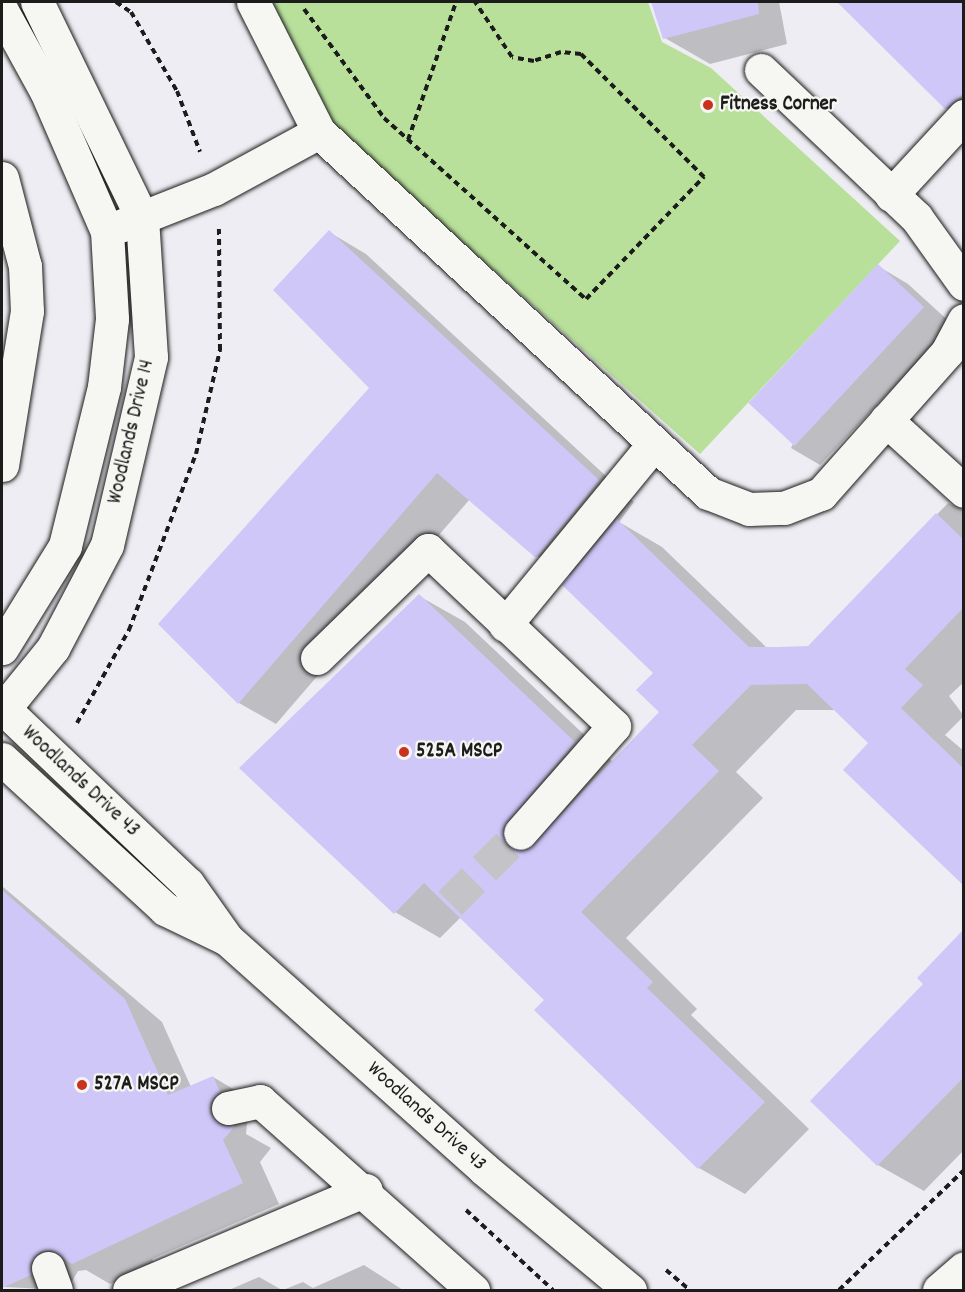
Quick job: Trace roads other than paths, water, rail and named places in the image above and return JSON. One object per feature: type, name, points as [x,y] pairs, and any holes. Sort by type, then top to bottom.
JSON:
[{"type":"street","name":"Woodlands Drive 14","points":[[2,709],[53,648],[107,545],[151,357],[142,218],[37,2]]},
{"type":"street","points":[[253,2],[319,132],[653,445],[708,493],[749,509],[784,508],[821,494],[947,352],[963,320]]},
{"type":"street","name":"Woodlands Drive 14","points":[[2,11],[46,91],[107,231],[112,319],[104,387],[65,546],[2,648]]},
{"type":"street","points":[[761,70],[916,217],[963,284]]},
{"type":"street","points":[[891,195],[963,116]]},
{"type":"street","points":[[107,231],[214,189],[319,132]]},
{"type":"street","points":[[2,178],[25,266],[26,339],[11,360],[2,464]]},
{"type":"street","points":[[886,420],[963,491]]},
{"type":"street","points":[[505,625],[653,445]]},
{"type":"street","points":[[317,658],[428,550],[614,726],[520,833]]},
{"type":"street","name":"Woodlands Drive 43","points":[[2,709],[188,884],[227,939],[484,1169],[630,1290]]},
{"type":"street","name":"Woodlands Drive 43","points":[[2,759],[165,909],[227,939]]},
{"type":"street","points":[[228,1108],[260,1101],[366,1190],[472,1290]]},
{"type":"street","points":[[129,1290],[366,1190]]},
{"type":"street","points":[[939,1290],[963,1268]]},
{"type":"tunnel","points":[[450,903],[520,833]]},
{"type":"place","name":"Fitness Corner","points":[[708,105]]},
{"type":"place","name":"525A MSCP","points":[[404,752]]},
{"type":"place","name":"527A MSCP","points":[[82,1085]]}]
